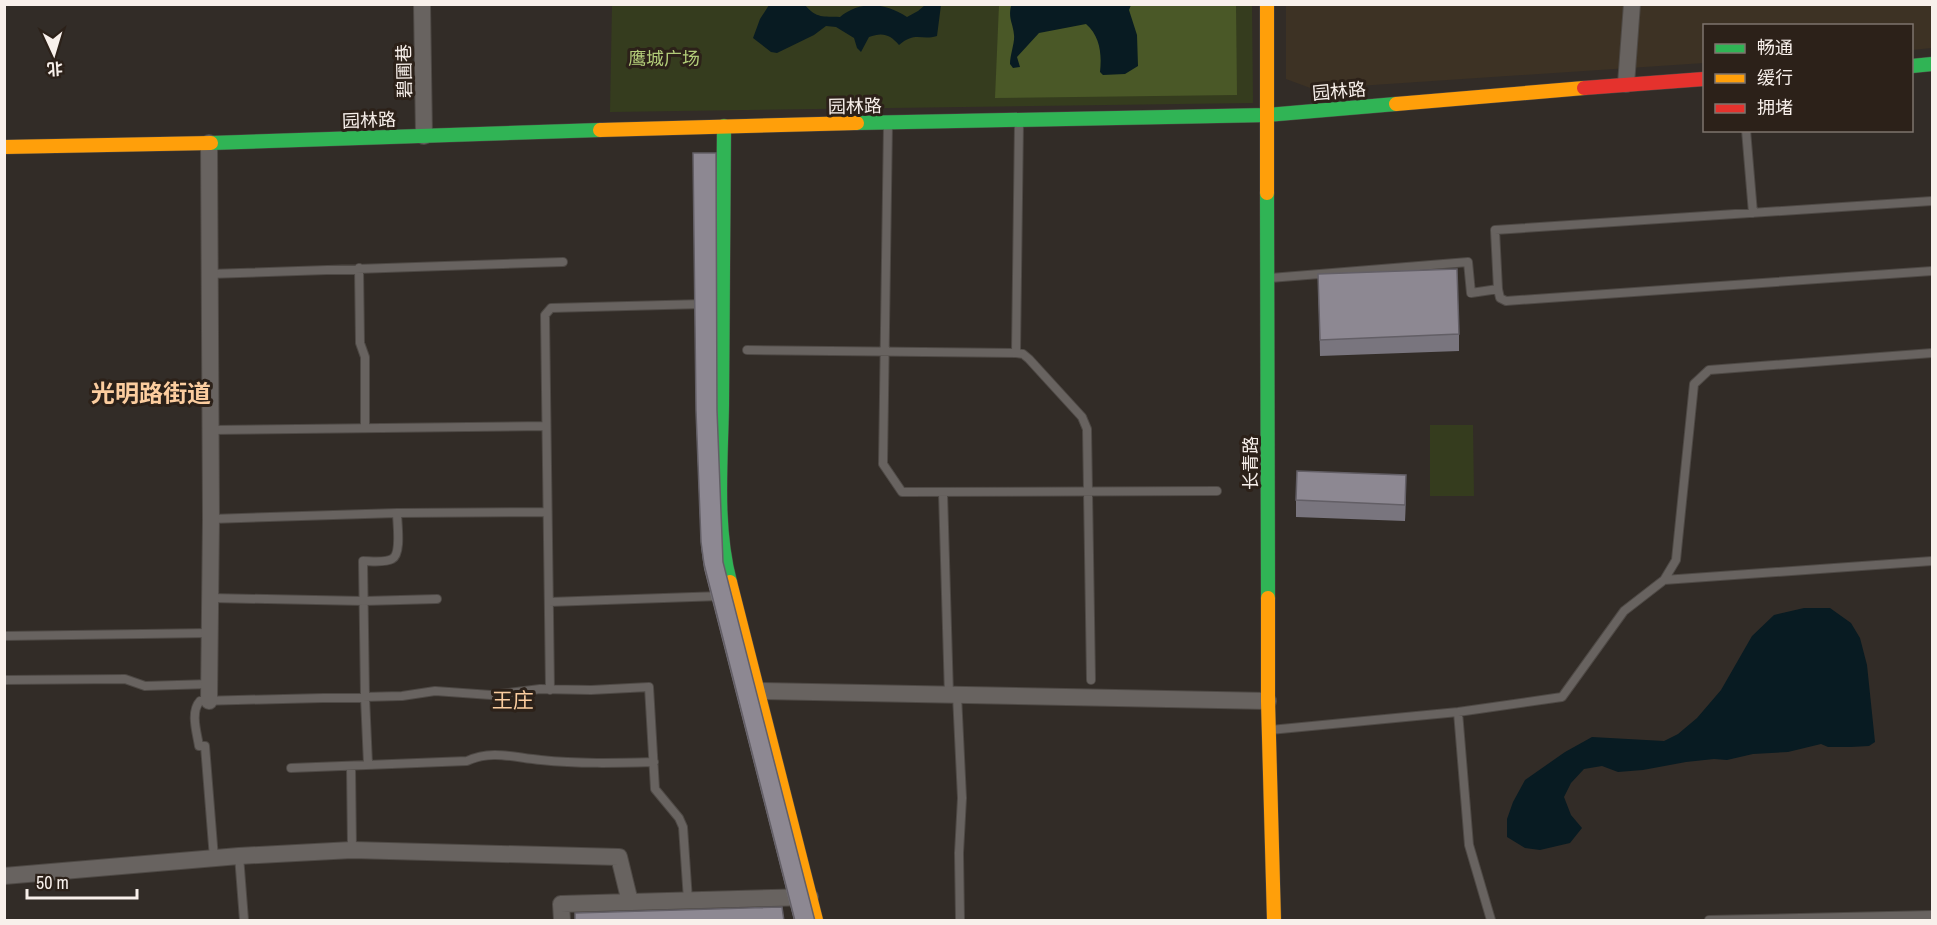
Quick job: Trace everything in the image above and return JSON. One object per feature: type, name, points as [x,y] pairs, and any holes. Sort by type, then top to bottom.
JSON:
[{"type":"street","name":"碧圃巷","points":[[422,4],[424,136]]},
{"type":"street","name":"长青路","points":[[1267,4],[1268,700],[1274,921]]},
{"type":"street","points":[[1626,84],[1632,4]]},
{"type":"street","points":[[1913,66],[1932,64]]},
{"type":"street","name":"园林路","points":[[4,147],[209,143],[724,126],[1268,116],[1703,79]]},
{"type":"street","points":[[724,126],[722,303],[722,537],[724,561],[816,921]]},
{"type":"street","points":[[209,143],[211,519],[209,693]]},
{"type":"street","points":[[758,691],[1268,700]]},
{"type":"street","points":[[4,876],[238,856],[352,850],[619,857],[630,902]]},
{"type":"street","points":[[562,921],[561,904],[810,897]]},
{"type":"lane","points":[[1016,353],[1019,121]]},
{"type":"lane","points":[[888,123],[883,464],[902,492],[1217,491]]},
{"type":"lane","points":[[1746,132],[1753,213]]},
{"type":"lane","points":[[1932,201],[1494,230],[1498,290],[1500,298],[1506,301],[1932,271]]},
{"type":"lane","points":[[209,274],[563,262]]},
{"type":"lane","points":[[1268,278],[1468,262],[1471,293],[1498,290]]},
{"type":"lane","points":[[359,268],[360,343],[365,357],[365,428]]},
{"type":"lane","points":[[550,690],[545,315],[551,308],[722,303]]},
{"type":"lane","points":[[747,350],[1016,353],[1023,354],[1029,359],[1082,417],[1088,429],[1091,680]]},
{"type":"lane","points":[[1269,730],[1458,712],[1562,697],[1624,611],[1665,580],[1676,560],[1694,384],[1709,370],[1932,353]]},
{"type":"lane","points":[[209,430],[546,426]]},
{"type":"lane","points":[[943,493],[953,695],[962,798],[959,853],[960,921]]},
{"type":"lane","points":[[211,519],[397,513],[547,512]]},
{"type":"lane","points":[[368,764],[363,561],[390,560],[395,557],[398,551],[397,513]]},
{"type":"lane","points":[[1665,580],[1932,561]]},
{"type":"lane","points":[[549,602],[730,596]]},
{"type":"lane","points":[[211,598],[363,601],[437,599]]},
{"type":"lane","points":[[4,636],[211,633]]},
{"type":"lane","points":[[4,681],[125,679],[145,686],[209,693],[365,697],[402,696],[435,691],[491,695],[550,690],[649,687],[655,789],[679,818],[683,827],[688,900]]},
{"type":"lane","points":[[209,693],[197,704],[195,711],[199,746],[205,746],[214,858]]},
{"type":"lane","points":[[1458,712],[1468,845],[1491,921]]},
{"type":"lane","points":[[291,768],[467,761],[478,755],[493,754],[540,760],[608,763],[654,762]]},
{"type":"lane","points":[[351,767],[352,850]]},
{"type":"lane","points":[[238,856],[244,921]]},
{"type":"lane","points":[[1709,921],[1932,915]]},
{"type":"shaded area","points":[[1286,5],[1932,5],[1932,48],[1913,50],[1913,24],[1703,24],[1703,63],[1313,89],[1286,79]]},
{"type":"green space","name":"鹰城广场","points":[[612,5],[1252,5],[1253,103],[610,112]]},
{"type":"green space","points":[[999,5],[1236,5],[1237,95],[995,98]]},
{"type":"green space","points":[[1430,425],[1473,425],[1474,496],[1430,496]]},
{"type":"water","points":[[769,5],[805,5],[817,15],[840,17],[856,8],[873,5],[899,12],[907,17],[925,5],[941,5],[937,36],[914,37],[899,45],[886,35],[874,35],[869,37],[861,52],[854,38],[836,27],[826,26],[814,35],[777,53],[771,52],[753,38],[760,19]]},
{"type":"water","points":[[1131,5],[1129,10],[1137,35],[1138,66],[1125,74],[1103,75],[1100,72],[1101,59],[1097,40],[1086,24],[1039,33],[1017,57],[1020,67],[1013,68],[1010,64],[1014,35],[1010,14],[1011,6]]},
{"type":"water","points":[[1804,608],[1830,608],[1851,623],[1860,638],[1867,665],[1875,742],[1869,746],[1851,747],[1828,747],[1821,744],[1788,752],[1753,754],[1727,760],[1686,762],[1643,770],[1618,772],[1602,766],[1584,769],[1571,783],[1564,797],[1571,815],[1582,828],[1570,843],[1540,850],[1525,848],[1507,837],[1507,819],[1525,780],[1565,752],[1592,737],[1664,741],[1678,734],[1697,718],[1721,690],[1752,636],[1774,615]]},
{"type":"building","points":[[693,153],[716,153],[717,410],[723,562],[815,921],[795,921],[704,564],[701,542],[696,411]]},
{"type":"building","points":[[1457,269],[1459,334],[1320,340],[1318,274]]},
{"type":"building","points":[[1297,471],[1406,475],[1405,505],[1296,500]]},
{"type":"building","points":[[782,907],[784,921],[575,921],[575,913]]},
{"type":"traffic: fast","points":[[1913,66],[1932,64]]},
{"type":"traffic: fast","points":[[857,123],[1268,115],[1396,104]]},
{"type":"traffic: fast","points":[[724,126],[720,494],[722,539],[730,582]]},
{"type":"traffic: fast","points":[[211,143],[600,130]]},
{"type":"traffic: fast","points":[[1267,193],[1268,598]]},
{"type":"traffic: slow","points":[[1267,4],[1267,193]]},
{"type":"traffic: slow","points":[[1396,104],[1584,88]]},
{"type":"traffic: slow","points":[[600,130],[857,123]]},
{"type":"traffic: slow","points":[[4,147],[211,143]]},
{"type":"traffic: slow","points":[[730,582],[816,920]]},
{"type":"traffic: slow","points":[[1268,598],[1268,701],[1274,920]]},
{"type":"traffic: jam","points":[[1584,88],[1703,79]]},
{"type":"district","name":"光明路街道","points":[[151,393]]},
{"type":"district","name":"王庄","points":[[513,700]]}]
